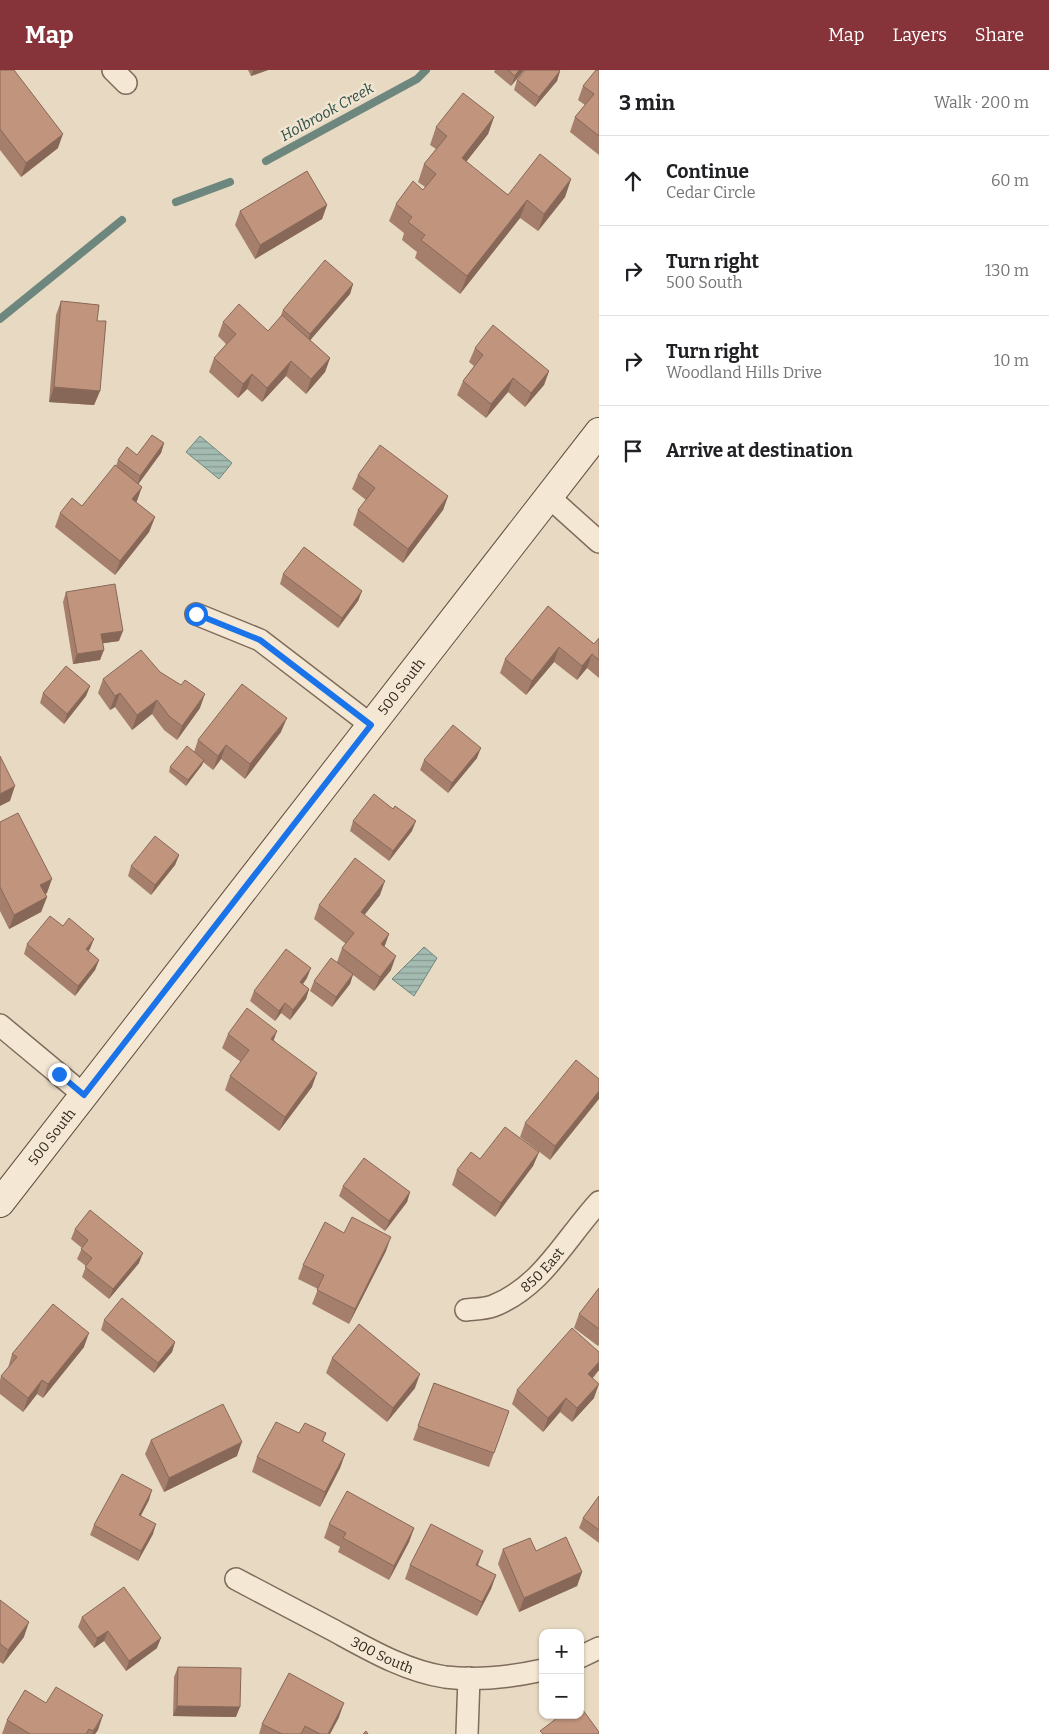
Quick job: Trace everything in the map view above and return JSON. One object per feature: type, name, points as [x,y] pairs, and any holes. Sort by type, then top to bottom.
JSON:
[{"type":"street","name":"500 South","points":[[0,1203],[599,432]]},
{"type":"street","points":[[549,496],[599,542]]},
{"type":"street","points":[[196,614],[260,640],[371,725]]},
{"type":"street","points":[[0,1025],[84,1095]]},
{"type":"street","name":"850 East","points":[[466,1310],[491,1307],[515,1295],[538,1278],[599,1202]]},
{"type":"street","name":"300 South","points":[[236,1579],[394,1661],[419,1671],[444,1677],[495,1678],[539,1671]]},
{"type":"street","points":[[584,1655],[599,1648]]},
{"type":"street","points":[[467,1734],[469,1678]]},
{"type":"shaded area","points":[[200,436],[232,463],[219,479],[186,452]]},
{"type":"shaded area","points":[[424,947],[437,958],[414,996],[392,979]]},
{"type":"building","points":[[0,70],[14,70],[63,134],[26,163],[0,129]]},
{"type":"building","points":[[508,70],[519,70],[515,76]]},
{"type":"building","points":[[525,70],[560,71],[539,97],[517,80]]},
{"type":"building","points":[[596,70],[599,70],[599,136],[575,117],[594,94],[583,86]]},
{"type":"building","points":[[463,93],[494,117],[462,158],[508,195],[540,154],[571,179],[544,214],[527,200],[467,276],[421,240],[425,235],[408,222],[412,217],[396,204],[413,181],[423,190],[436,174],[424,164],[447,136],[436,127]]},
{"type":"building","points":[[307,171],[327,205],[260,245],[240,211]]},
{"type":"building","points":[[325,260],[353,284],[310,334],[283,310]]},
{"type":"building","points":[[61,301],[99,305],[97,321],[106,321],[100,391],[54,387]]},
{"type":"building","points":[[239,304],[268,331],[282,315],[330,358],[311,379],[291,361],[267,388],[252,374],[243,384],[214,358],[236,334],[223,322]]},
{"type":"building","points":[[493,325],[549,371],[531,393],[513,378],[491,404],[463,381],[483,355],[475,348]]},
{"type":"building","points":[[152,435],[164,443],[140,476],[118,460],[127,447],[137,455]]},
{"type":"building","points":[[380,445],[448,496],[408,549],[358,510],[375,488],[358,475]]},
{"type":"building","points":[[115,465],[142,487],[132,499],[155,517],[120,561],[60,513],[72,498],[82,506]]},
{"type":"building","points":[[304,547],[362,591],[342,618],[283,574]]},
{"type":"building","points":[[115,584],[123,631],[101,634],[104,650],[77,654],[66,592]]},
{"type":"building","points":[[548,606],[594,644],[599,638],[599,660],[592,654],[582,666],[559,647],[532,681],[505,659]]},
{"type":"building","points":[[141,650],[160,672],[181,685],[185,680],[205,694],[182,726],[169,716],[157,700],[137,715],[120,693],[115,696],[103,679]]},
{"type":"building","points":[[66,666],[90,686],[67,714],[43,693]]},
{"type":"building","points":[[242,684],[287,718],[250,764],[226,745],[218,756],[198,740]]},
{"type":"building","points":[[453,725],[481,748],[452,783],[424,760]]},
{"type":"building","points":[[187,746],[204,760],[188,780],[170,767]]},
{"type":"building","points":[[0,756],[15,786],[0,794]]},
{"type":"building","points":[[374,794],[393,809],[395,806],[416,821],[393,851],[353,821]]},
{"type":"building","points":[[18,813],[52,879],[40,885],[47,897],[14,915],[0,887],[0,822]]},
{"type":"building","points":[[155,836],[179,855],[155,885],[131,866]]},
{"type":"building","points":[[355,858],[385,881],[361,912],[389,934],[381,944],[396,956],[380,977],[342,948],[354,933],[319,905]]},
{"type":"building","points":[[50,916],[63,926],[69,918],[94,939],[86,949],[99,960],[78,986],[27,944]]},
{"type":"building","points":[[286,949],[311,968],[300,982],[309,989],[293,1010],[285,1003],[279,1011],[254,991]]},
{"type":"building","points":[[331,958],[353,974],[336,997],[314,981]]},
{"type":"building","points":[[247,1008],[277,1031],[271,1039],[317,1073],[285,1117],[230,1076],[249,1050],[228,1034]]},
{"type":"building","points":[[576,1060],[599,1079],[599,1091],[555,1146],[525,1123]]},
{"type":"building","points":[[505,1127],[539,1152],[501,1203],[457,1170],[471,1152],[480,1159]]},
{"type":"building","points":[[364,1158],[410,1192],[389,1221],[343,1186]]},
{"type":"building","points":[[90,1210],[143,1253],[113,1289],[85,1267],[92,1258],[81,1249],[88,1240],[75,1229]]},
{"type":"building","points":[[352,1217],[391,1237],[355,1309],[317,1290],[324,1275],[303,1265],[325,1222],[344,1233]]},
{"type":"building","points":[[599,1288],[599,1329],[579,1314]]},
{"type":"building","points":[[122,1298],[175,1342],[158,1363],[104,1320]]},
{"type":"building","points":[[53,1304],[89,1333],[48,1384],[42,1380],[28,1398],[1,1376],[17,1357],[12,1354]]},
{"type":"building","points":[[359,1324],[420,1374],[393,1408],[332,1358]]},
{"type":"building","points":[[572,1328],[599,1352],[599,1362],[588,1374],[599,1384],[577,1408],[566,1398],[548,1418],[517,1390]]},
{"type":"building","points":[[434,1383],[509,1411],[494,1453],[418,1426]]},
{"type":"building","points":[[223,1404],[242,1442],[169,1478],[151,1440]]},
{"type":"building","points":[[276,1422],[299,1433],[305,1423],[326,1433],[322,1441],[345,1454],[325,1492],[257,1457]]},
{"type":"building","points":[[122,1474],[152,1490],[139,1515],[156,1524],[141,1551],[94,1525]]},
{"type":"building","points":[[347,1491],[414,1528],[394,1566],[343,1538],[346,1533],[329,1524]]},
{"type":"building","points":[[599,1496],[599,1530],[583,1518]]},
{"type":"building","points":[[431,1524],[483,1551],[476,1565],[496,1575],[482,1602],[410,1565]]},
{"type":"building","points":[[566,1537],[582,1572],[524,1598],[503,1549],[530,1538],[536,1551]]},
{"type":"building","points":[[124,1587],[161,1638],[129,1661],[108,1631],[97,1638],[82,1617]]},
{"type":"building","points":[[0,1600],[29,1622],[8,1650],[0,1644]]},
{"type":"building","points":[[178,1667],[241,1668],[240,1707],[177,1706]]},
{"type":"building","points":[[289,1673],[344,1703],[328,1734],[320,1734],[305,1726],[301,1734],[282,1734],[262,1724]]},
{"type":"building","points":[[56,1687],[103,1715],[93,1731],[89,1729],[86,1734],[30,1734],[7,1720],[25,1690],[46,1703]]},
{"type":"building","points":[[584,1711],[599,1734],[543,1734],[540,1731],[556,1719],[584,1719]]},
{"type":"waterway","name":"Holbrook Creek","points":[[266,161],[417,79],[426,70]]},
{"type":"waterway","points":[[176,202],[230,182]]},
{"type":"waterway","name":"Holbrook Creek","points":[[0,319],[122,220]]},
{"type":"route","points":[[59,1074],[84,1095],[371,725],[260,640],[196,614]]}]
